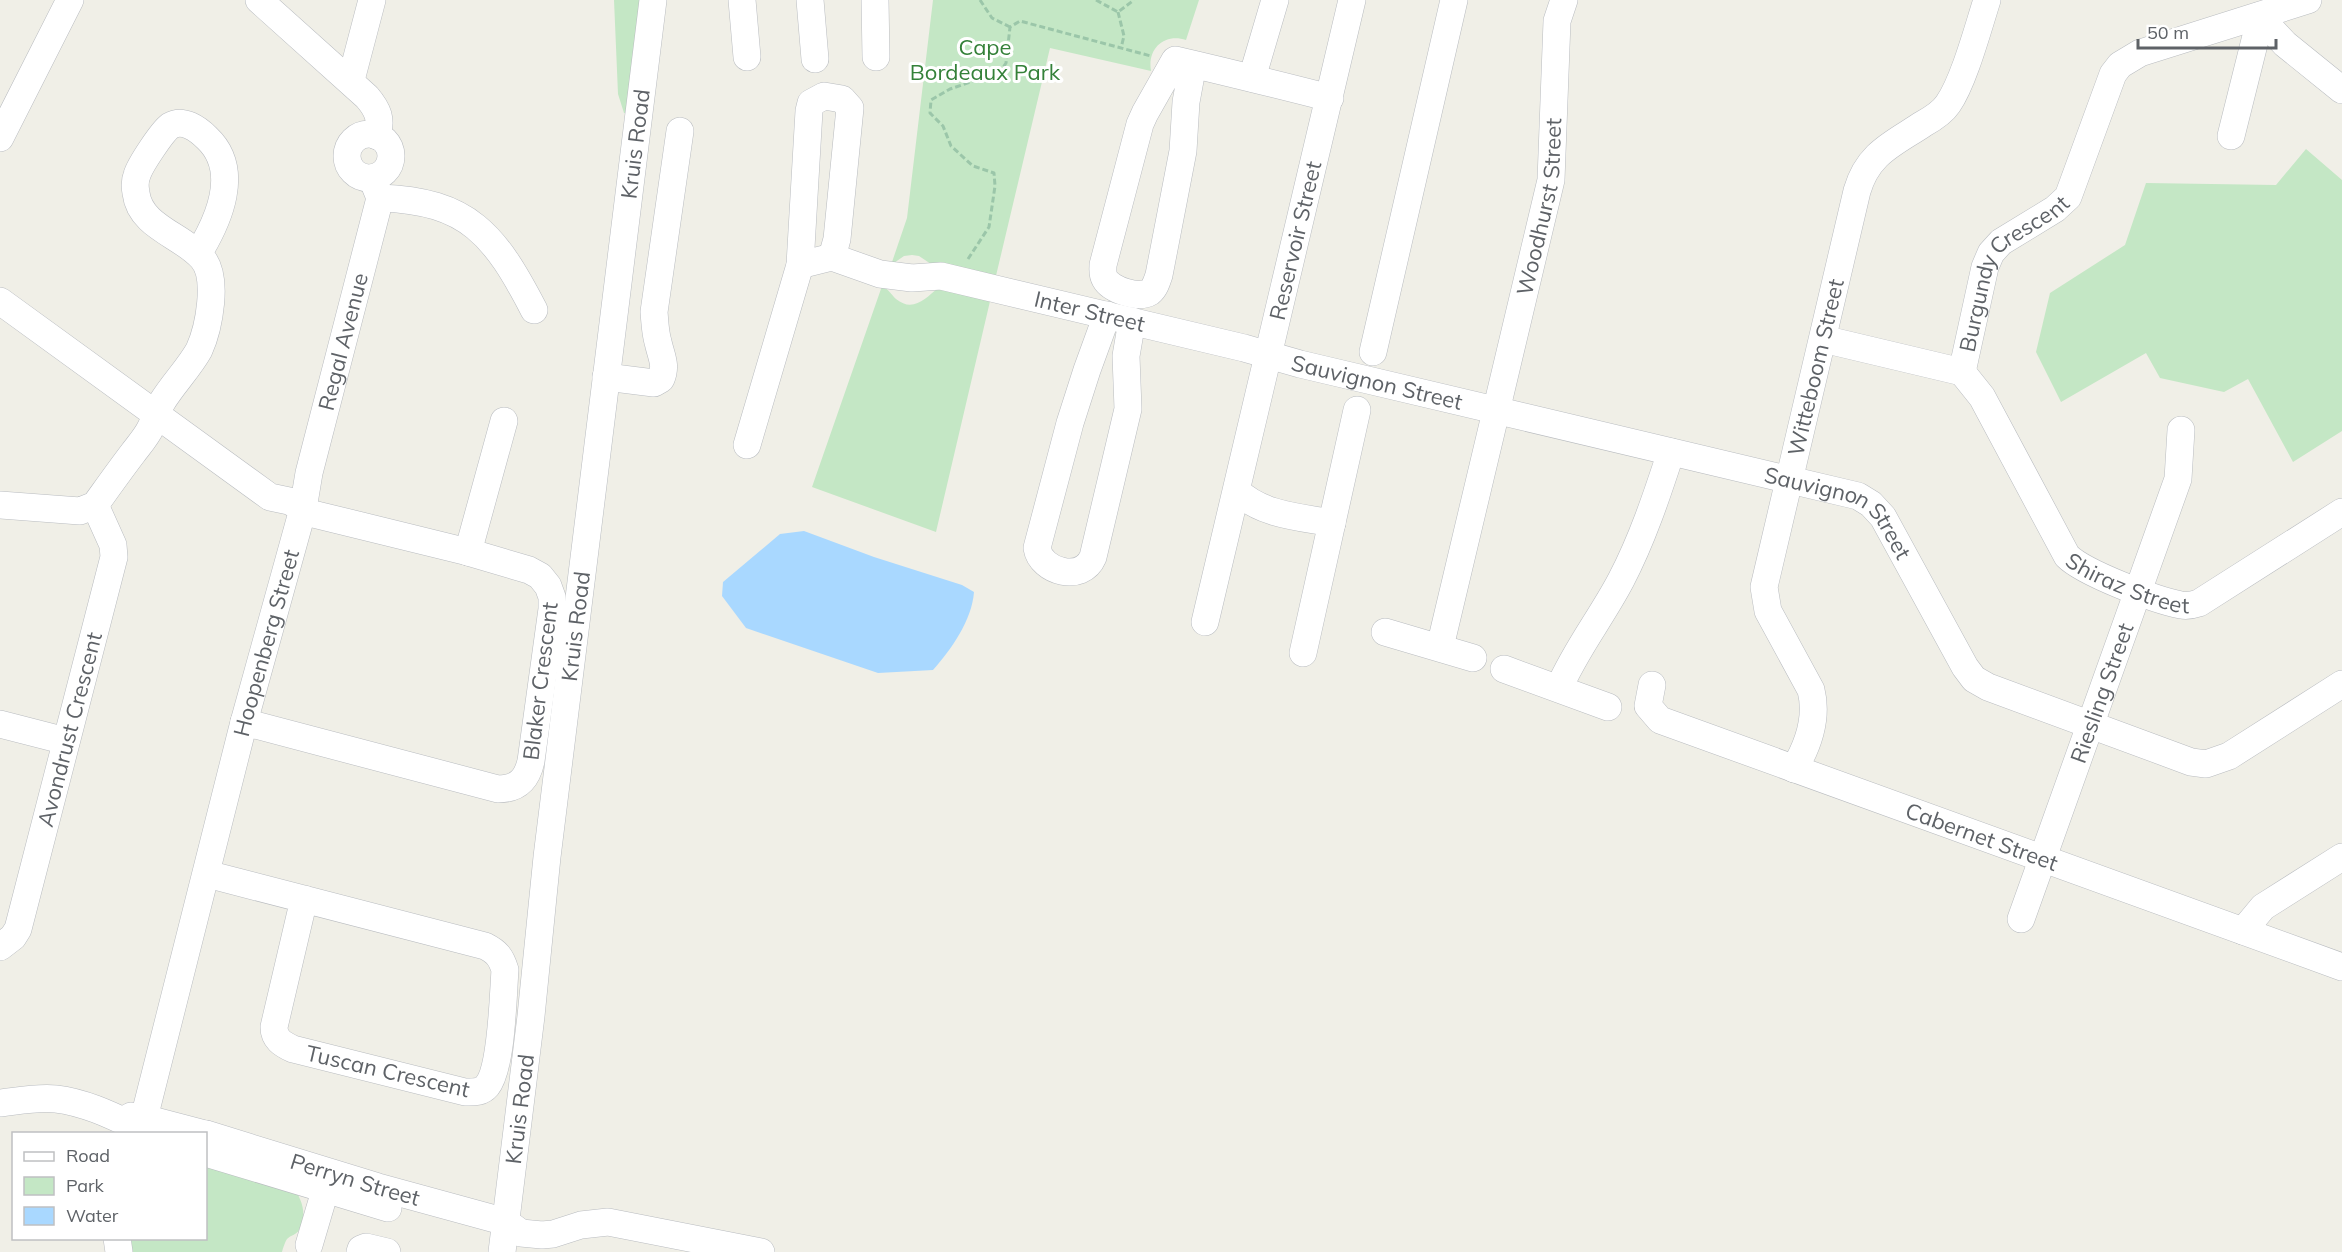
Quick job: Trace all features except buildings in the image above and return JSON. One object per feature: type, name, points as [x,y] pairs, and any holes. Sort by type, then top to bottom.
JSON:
[{"type":"street","points":[[0,138],[70,0]]},
{"type":"street","points":[[259,0],[359,89]]},
{"type":"street","points":[[359,89],[372,0]]},
{"type":"street","name":"Kruis Road","points":[[509,1237],[549,846],[653,0]]},
{"type":"street","points":[[742,0],[747,57]]},
{"type":"street","points":[[810,0],[815,59]]},
{"type":"street","points":[[875,0],[876,57]]},
{"type":"street","points":[[1252,78],[1275,0]]},
{"type":"street","name":"Reservoir Street","points":[[1205,622],[1352,0]]},
{"type":"street","points":[[1373,352],[1454,0]]},
{"type":"street","name":"Woodhurst Street","points":[[1440,646],[1551,180],[1557,21],[1564,0]]},
{"type":"street","name":"Witteboom Street","points":[[1794,769],[1809,737],[1814,702],[1811,690],[1768,611],[1764,587],[1857,190],[1865,169],[1878,153],[1929,121],[1947,105],[1959,82],[1987,0]]},
{"type":"street","name":"Burgundy Crescent","points":[[1823,339],[1962,372],[1985,267],[1991,253],[2001,242],[2055,209],[2068,197],[2108,85],[2120,65],[2140,54],[2308,0]]},
{"type":"street","points":[[2259,16],[2285,44],[2342,90]]},
{"type":"street","points":[[2231,136],[2259,16]]},
{"type":"street","points":[[1184,62],[1330,98]]},
{"type":"street","points":[[1184,62],[1186,102],[1183,151],[1159,274],[1149,293],[1140,295],[1116,289],[1107,282],[1103,274],[1103,265],[1140,124],[1145,112],[1184,62]]},
{"type":"street","name":"Regal Avenue","points":[[303,509],[309,473],[376,188],[390,161],[388,146],[377,136],[381,123],[377,109],[359,89]]},
{"type":"street","points":[[747,445],[800,266],[809,111],[812,103],[824,96],[842,99],[850,108],[837,239],[832,257],[800,266]]},
{"type":"street","points":[[606,377],[654,383],[661,379],[664,372],[664,362],[657,341],[654,312],[680,131]]},
{"type":"street","points":[[376,188],[450,210],[470,222],[503,255],[534,310]]},
{"type":"street","points":[[0,505],[80,510],[95,505],[151,428],[161,403],[199,350],[208,321],[212,282],[206,263],[198,254]]},
{"type":"street","name":"Inter Street","points":[[832,257],[880,274],[912,278],[941,276],[1268,355]]},
{"type":"street","points":[[0,302],[270,497],[289,501],[303,509]]},
{"type":"street","points":[[1120,318],[1126,356],[1128,409],[1093,557],[1083,570],[1073,572],[1056,569],[1038,556],[1037,548],[1087,370],[1120,318]]},
{"type":"street","name":"Sauvignon Street","points":[[1268,355],[1858,496],[1871,504],[1883,517],[1965,667],[1974,679],[1988,687],[2191,762],[2206,764],[2229,756],[2342,684]]},
{"type":"street","points":[[1087,370],[1127,378]]},
{"type":"street","name":"Shiraz Street","points":[[1962,372],[1982,398],[2067,556],[2080,567],[2138,591],[2183,605],[2199,603],[2342,512]]},
{"type":"street","points":[[1303,653],[1357,410]]},
{"type":"street","points":[[468,552],[504,420]]},
{"type":"street","name":"Riesling Street","points":[[2021,919],[2178,479],[2181,430]]},
{"type":"street","points":[[1559,688],[1571,660],[1620,582],[1657,494],[1671,452]]},
{"type":"street","points":[[1237,491],[1248,502],[1260,508],[1332,524]]},
{"type":"street","name":"Avondrust Crescent","points":[[0,947],[13,938],[18,929],[114,557],[108,532],[95,505]]},
{"type":"street","name":"Blaker Crescent","points":[[244,722],[498,789],[509,789],[518,785],[529,771],[552,597],[548,586],[540,576],[529,570],[468,552],[313,514],[303,509]]},
{"type":"street","name":"Hoopenberg Street","points":[[144,1128],[244,722],[303,509]]},
{"type":"street","points":[[1385,632],[1473,657]]},
{"type":"street","points":[[1504,669],[1608,707]]},
{"type":"street","name":"Cabernet Street","points":[[1652,685],[1648,706],[1660,720],[2342,967]]},
{"type":"street","points":[[0,724],[66,741]]},
{"type":"street","points":[[2243,931],[2262,907],[2342,857]]},
{"type":"street","name":"Tuscan Crescent","points":[[207,874],[304,899],[486,946],[495,951],[501,957],[505,970],[496,1062],[487,1086],[479,1092],[465,1092],[293,1049],[278,1040],[274,1034],[274,1027],[304,899]]},
{"type":"street","name":"Perryn Street","points":[[0,1102],[54,1098],[112,1114],[144,1128],[185,1132]]},
{"type":"street","name":"Perryn Street","points":[[207,1135],[328,1181]]},
{"type":"street","name":"Perryn Street","points":[[207,1154],[328,1181],[378,1187],[509,1237],[553,1234],[581,1225],[608,1222],[761,1252]]},
{"type":"street","points":[[305,1250],[328,1181]]},
{"type":"street","points":[[360,1252],[364,1247],[387,1252]]},
{"type":"path","points":[[980,0],[992,18],[1010,27]]},
{"type":"path","points":[[1096,0],[1118,12],[1124,36],[1121,48]]},
{"type":"path","points":[[1118,12],[1134,0]]},
{"type":"path","points":[[1010,27],[1020,21],[1149,56]]},
{"type":"path","points":[[965,267],[989,227],[995,186],[994,173],[973,166],[951,146],[943,126],[930,113],[931,100],[950,89],[1000,72],[1006,63],[1010,27]]},
{"type":"green space","points":[[614,0],[644,0],[629,114],[624,113],[618,94]]},
{"type":"green space","name":"Cape Bordeaux Park","points":[[933,0],[1199,0],[1186,40],[1171,39],[1159,44],[1152,55],[1151,71],[1050,48],[995,280],[931,264],[919,256],[904,256],[891,265],[907,218]]},
{"type":"green space","points":[[2306,149],[2342,180],[2342,431],[2293,462],[2248,379],[2224,392],[2160,378],[2146,353],[2061,402],[2036,352],[2050,293],[2125,245],[2146,183],[2276,185]]},
{"type":"green space","points":[[882,286],[896,299],[908,305],[919,302],[938,288],[991,297],[936,532],[812,487]]},
{"type":"green space","points":[[207,1158],[292,1186],[301,1202],[302,1225],[298,1232],[287,1239],[282,1252],[124,1252],[123,1240],[207,1240]]},
{"type":"water","points":[[804,531],[874,557],[962,585],[974,592],[969,613],[960,634],[933,670],[878,673],[746,628],[722,596],[723,582],[780,534]]}]
